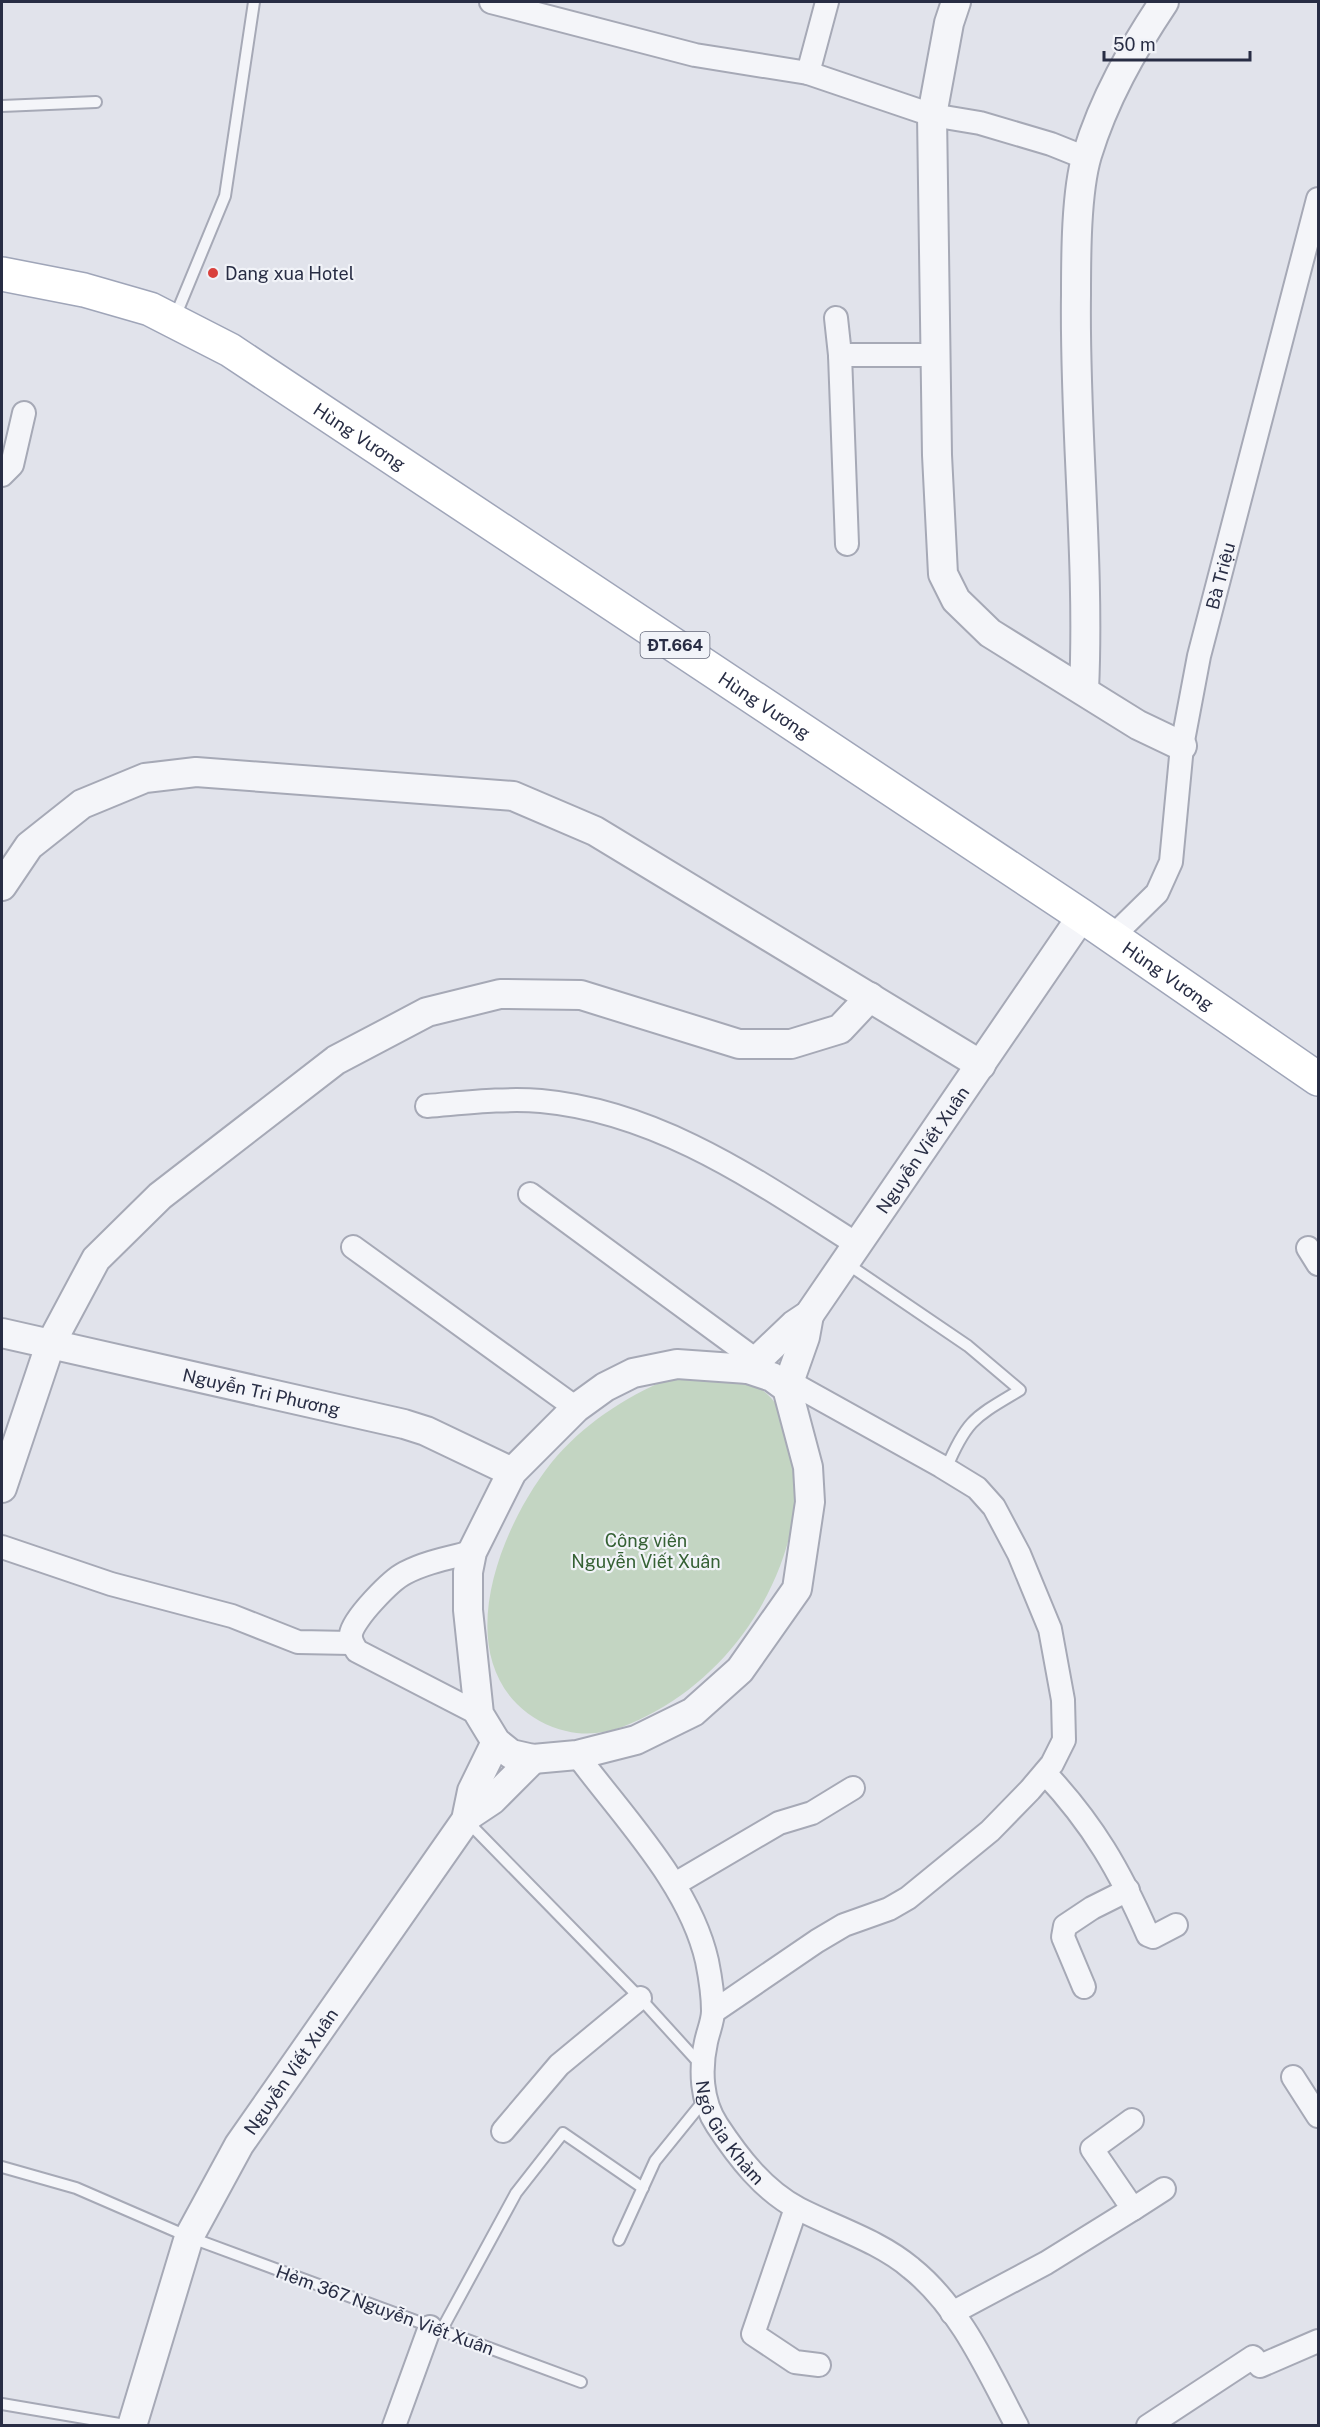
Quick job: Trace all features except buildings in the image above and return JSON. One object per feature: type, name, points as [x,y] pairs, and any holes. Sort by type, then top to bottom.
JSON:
[{"type":"main road","name":"Hùng Vương","points":[[2,274],[84,290],[150,309],[230,350],[1082,916],[1318,1079]]},
{"type":"street","points":[[491,2],[558,11],[695,55],[808,73],[932,115],[980,123],[1052,144],[1086,158]]},
{"type":"street","points":[[808,73],[826,2]]},
{"type":"street","points":[[956,2],[949,22],[932,115],[934,355],[942,560],[948,587],[969,615],[990,633],[1138,725],[1182,746]]},
{"type":"street","points":[[1084,690],[1086,621],[1075,341],[1076,248],[1086,158],[1102,110],[1118,78],[1164,2]]},
{"type":"street","name":"Bà Triệu","points":[[1112,937],[1157,893],[1171,862],[1182,746],[1199,656],[1318,199]]},
{"type":"street","points":[[836,318],[840,355],[847,544]]},
{"type":"street","points":[[840,355],[934,355]]},
{"type":"street","points":[[2,475],[12,465],[24,413]]},
{"type":"street","points":[[2,886],[29,846],[82,804],[145,778],[196,772],[513,796],[595,831],[981,1065]]},
{"type":"street","name":"Nguyễn Viết Xuân","points":[[752,1365],[809,1315],[1082,916]]},
{"type":"street","points":[[2,1488],[50,1345],[96,1259],[160,1196],[336,1060],[426,1012],[500,994],[581,995],[739,1044],[791,1044],[840,1029],[870,997]]},
{"type":"street","points":[[428,1106],[523,1100],[602,1112],[676,1138],[723,1160],[852,1254]]},
{"type":"street","points":[[530,1194],[752,1365],[946,1469],[977,1488],[994,1507],[1019,1554],[1050,1629],[1065,1724],[1061,1749],[1045,1773],[990,1831],[908,1898],[889,1909],[844,1925],[713,2012]]},
{"type":"street","points":[[353,1247],[576,1408]]},
{"type":"street","points":[[752,1365],[677,1364],[633,1373],[605,1387],[576,1408],[512,1472],[472,1552],[468,1572],[468,1610],[479,1714],[496,1742],[511,1754],[533,1759],[577,1755],[636,1740],[693,1712],[740,1670],[797,1589],[810,1502],[808,1467],[788,1385],[806,1337],[809,1315]]},
{"type":"street","name":"Nguyễn Tri Phương","points":[[2,1333],[404,1424],[426,1431],[512,1472]]},
{"type":"street","points":[[2,1547],[111,1584],[232,1617],[298,1642],[351,1643]]},
{"type":"street","points":[[472,1552],[421,1565],[402,1574],[361,1616],[351,1634],[351,1643],[357,1651],[369,1658],[479,1714]]},
{"type":"street","name":"Nguyễn Viết Xuân","points":[[131,2426],[189,2237],[239,2145],[467,1818],[472,1791],[496,1742]]},
{"type":"street","name":"Ngô Gia Khảm","points":[[577,1755],[675,1884],[707,1961],[713,2012],[701,2065],[707,2098],[715,2122],[743,2162],[765,2184],[796,2208],[881,2248],[910,2266],[928,2282],[952,2313],[987,2370],[1017,2426]]},
{"type":"street","points":[[467,1818],[492,1800],[533,1759]]},
{"type":"street","points":[[1045,1773],[1067,1796],[1111,1857],[1150,1937],[1176,1925]]},
{"type":"street","points":[[675,1884],[779,1823],[812,1813],[853,1788]]},
{"type":"street","points":[[1084,1987],[1063,1937],[1065,1926],[1092,1908],[1128,1890]]},
{"type":"street","points":[[502,2131],[559,2065],[640,1998]]},
{"type":"street","points":[[1293,2077],[1318,2116]]},
{"type":"street","points":[[1132,2120],[1092,2149],[1133,2209]]},
{"type":"street","points":[[952,2313],[1046,2264],[1164,2189]]},
{"type":"street","points":[[796,2208],[753,2334],[795,2362],[819,2365]]},
{"type":"street","points":[[394,2426],[436,2329]]},
{"type":"street","points":[[1148,2426],[1253,2357],[1260,2366],[1318,2341]]},
{"type":"lane","points":[[174,320],[225,196],[254,2]]},
{"type":"lane","points":[[2,106],[96,102]]},
{"type":"lane","points":[[852,1254],[1020,1390],[974,1417],[958,1440],[946,1469]]},
{"type":"lane","points":[[467,1818],[701,2065]]},
{"type":"lane","points":[[619,2240],[655,2161],[707,2098]]},
{"type":"lane","points":[[436,2329],[516,2193],[563,2133],[643,2188]]},
{"type":"lane","name":"Hẻm 367 Nguyễn Viết Xuân","points":[[2,2167],[76,2188],[189,2237],[581,2382]]},
{"type":"lane","points":[[2,2404],[131,2426]]},
{"type":"green space","name":"Công viên Nguyễn Viết Xuân","points":[[678,1375],[715,1376],[743,1380],[764,1391],[779,1409],[796,1448],[799,1463],[792,1525],[783,1558],[754,1619],[710,1671],[684,1693],[645,1717],[612,1730],[578,1733],[553,1727],[533,1717],[517,1704],[498,1677],[489,1646],[488,1612],[494,1577],[505,1543],[538,1481],[557,1456],[583,1430],[628,1399]]},
{"type":"place","name":"Dang xua Hotel","points":[[213,273]]}]
